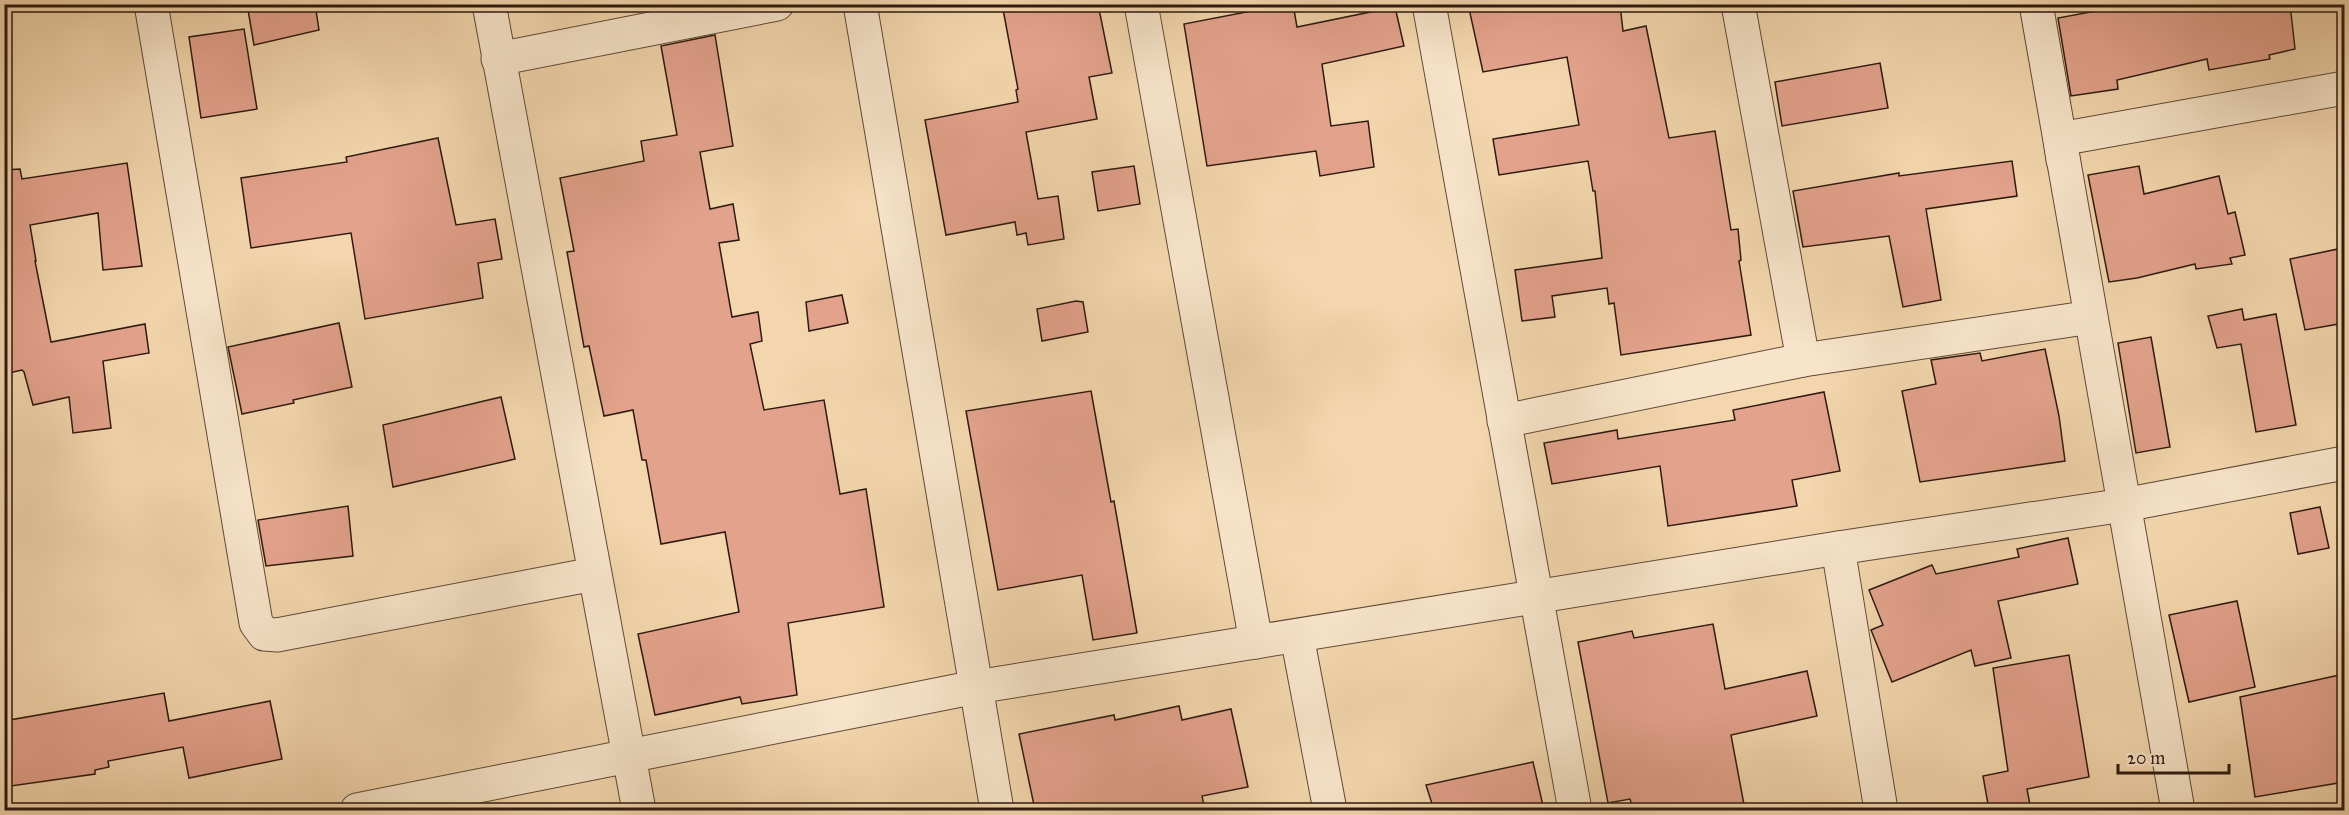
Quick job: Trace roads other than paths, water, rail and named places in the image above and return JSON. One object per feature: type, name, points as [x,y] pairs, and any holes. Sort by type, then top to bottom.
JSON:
[{"type":"street","points":[[151,4],[256,623],[264,634],[277,635],[594,574]]},
{"type":"street","points":[[489,4],[639,810]]},
{"type":"street","points":[[498,59],[777,4]]},
{"type":"street","points":[[860,4],[997,810]]},
{"type":"street","points":[[1141,4],[1256,642]]},
{"type":"street","points":[[1429,4],[1575,810]]},
{"type":"street","points":[[1738,4],[1803,360]]},
{"type":"street","points":[[2037,4],[2178,810]]},
{"type":"street","points":[[2060,140],[2344,88]]},
{"type":"street","points":[[2060,140],[2085,318],[2124,504]]},
{"type":"street","points":[[1504,421],[1803,360],[2085,318]]},
{"type":"street","points":[[357,810],[976,687],[2124,504],[2344,463]]},
{"type":"street","points":[[1838,548],[1881,810]]},
{"type":"street","points":[[1298,636],[1330,810]]}]
